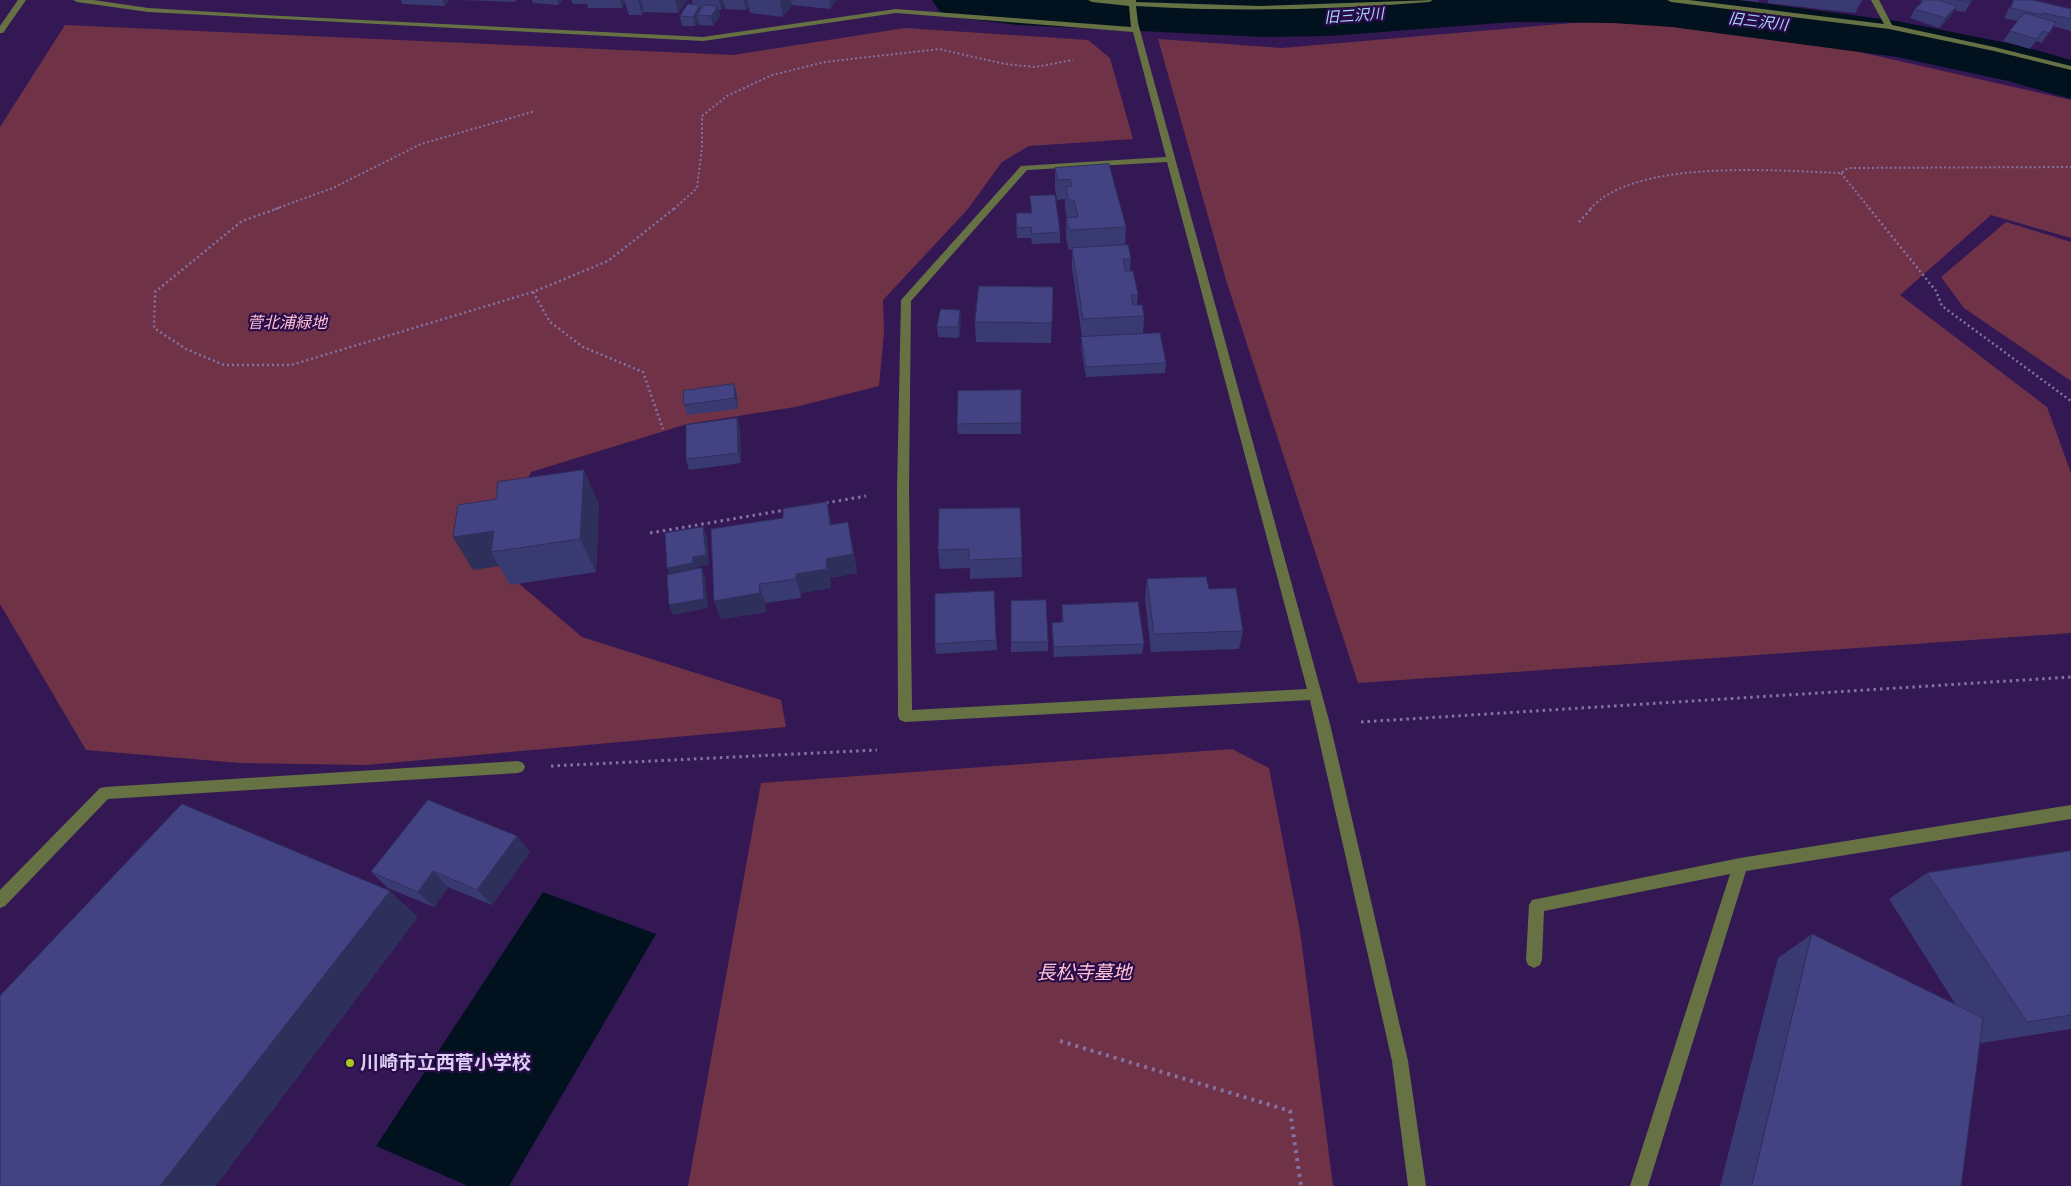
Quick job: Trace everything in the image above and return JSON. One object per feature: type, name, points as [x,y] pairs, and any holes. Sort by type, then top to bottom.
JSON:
[{"type":"street","points":[[0,31],[22,0]]},
{"type":"street","points":[[77,0],[148,10],[253,17],[703,39],[896,11],[1136,27]]},
{"type":"street","points":[[1092,0],[1254,9],[1318,9],[1429,0]]},
{"type":"street","points":[[1674,0],[1889,27],[1994,49],[2071,68]]},
{"type":"street","points":[[1875,0],[1889,27]]},
{"type":"street","points":[[1132,2],[1136,27],[1169,159],[1323,724],[1400,1061],[1417,1186]]},
{"type":"street","points":[[1169,159],[1024,168],[906,300],[903,490],[905,716],[1314,694]]},
{"type":"street","points":[[0,902],[105,793],[518,767]]},
{"type":"street","points":[[1534,960],[1537,905],[1740,865],[2071,812]]},
{"type":"street","points":[[1639,1186],[1740,865]]},
{"type":"path","points":[[535,111],[421,144],[333,188],[242,221],[155,292],[154,328],[186,349],[224,365],[291,365],[533,292],[608,261],[663,219],[697,188],[702,147],[702,116],[727,96],[772,75],[825,62],[939,49],[1005,64],[1035,67],[1078,58]]},
{"type":"path","points":[[1579,222],[1600,198],[1624,186],[1668,174],[1762,170],[1841,174],[1848,168],[2071,166]]},
{"type":"path","points":[[1841,174],[1936,291],[1942,306],[2071,401]]},
{"type":"path","points":[[533,292],[550,322],[583,347],[642,372],[663,429]]},
{"type":"path","points":[[825,503],[903,490]]},
{"type":"path","points":[[650,533],[786,510]]},
{"type":"path","points":[[1323,724],[2071,676]]},
{"type":"path","points":[[518,767],[877,750]]},
{"type":"path","points":[[1060,1041],[1290,1111],[1301,1186]]},
{"type":"green space","points":[[1619,19],[1855,51],[2071,100],[2071,238],[1991,215],[1900,295],[2047,407],[2071,473],[2071,633],[1358,683],[1226,280],[1158,39],[1282,48]]},
{"type":"green space","name":"菅北浦緑地","points":[[65,25],[733,55],[905,28],[1088,40],[1110,58],[1133,139],[1029,146],[1002,162],[967,210],[883,300],[884,332],[879,386],[795,407],[687,424],[531,472],[491,560],[582,637],[781,700],[786,727],[366,765],[240,763],[86,750],[0,604],[0,127]]},
{"type":"green space","points":[[2006,222],[2071,242],[2071,381],[1964,308],[1941,277]]},
{"type":"green space","name":"長松寺墓地","points":[[1232,749],[1269,768],[1300,931],[1333,1186],[688,1186],[761,783]]},
{"type":"water","points":[[543,892],[656,934],[509,1186],[468,1186],[376,1146]]},
{"type":"building","points":[[1925,0],[1938,0],[1957,6],[1945,18],[1915,9]]},
{"type":"building","points":[[2014,0],[2033,0],[2071,9],[2071,19],[2011,8]]},
{"type":"building","points":[[688,4],[700,5],[693,17],[680,16]]},
{"type":"building","points":[[704,5],[718,6],[711,16],[697,15]]},
{"type":"building","points":[[2024,13],[2056,22],[2049,33],[2043,31],[2037,39],[2010,31]]},
{"type":"building","points":[[1109,164],[1126,227],[1069,230],[1066,218],[1078,217],[1074,200],[1068,200],[1066,187],[1072,186],[1070,179],[1058,180],[1055,168]]},
{"type":"building","points":[[1055,195],[1060,232],[1032,234],[1031,227],[1017,228],[1016,213],[1032,213],[1030,196]]},
{"type":"building","points":[[1128,245],[1131,259],[1123,259],[1125,271],[1133,271],[1138,294],[1131,295],[1133,305],[1142,305],[1144,316],[1083,319],[1072,248]]},
{"type":"building","points":[[979,286],[1053,287],[1052,323],[975,322]]},
{"type":"building","points":[[941,309],[960,310],[958,327],[937,327]]},
{"type":"building","points":[[1160,333],[1166,363],[1086,367],[1081,337]]},
{"type":"building","points":[[734,384],[735,398],[684,405],[683,391]]},
{"type":"building","points":[[1021,390],[1021,423],[957,424],[958,391]]},
{"type":"building","points":[[737,418],[738,453],[686,459],[686,425]]},
{"type":"building","points":[[584,470],[580,539],[491,552],[494,531],[453,537],[458,505],[496,499],[498,482]]},
{"type":"building","points":[[827,502],[830,525],[848,522],[853,554],[826,559],[827,569],[796,574],[796,579],[759,584],[760,593],[714,601],[711,529],[783,518],[783,509]]},
{"type":"building","points":[[1020,508],[1022,558],[969,560],[969,549],[938,550],[939,509]]},
{"type":"building","points":[[703,527],[706,555],[693,557],[693,563],[667,568],[665,533]]},
{"type":"building","points":[[702,568],[704,599],[669,605],[667,575]]},
{"type":"building","points":[[1206,577],[1209,589],[1236,588],[1243,631],[1154,634],[1147,579]]},
{"type":"building","points":[[994,591],[996,640],[935,644],[935,594]]},
{"type":"building","points":[[1046,600],[1048,642],[1011,642],[1011,601]]},
{"type":"building","points":[[1138,602],[1144,644],[1054,647],[1052,623],[1063,622],[1062,605]]},
{"type":"building","points":[[428,800],[517,836],[477,890],[433,871],[418,892],[371,872]]},
{"type":"building","points":[[182,804],[390,891],[160,1186],[0,1186],[0,996]]},
{"type":"building","points":[[2071,851],[2071,1015],[2027,1022],[1927,873]]},
{"type":"building","points":[[1812,934],[1983,1018],[1961,1186],[1752,1186]]},
{"type":"waterway","name":"旧三沢川","points":[[961,0],[1018,7],[1263,19],[1329,18],[1513,4],[1613,5],[1672,9],[1897,39],[2022,65],[2071,80]]},
{"type":"place","name":"川崎市立西菅小学校","points":[[350,1063]]}]
